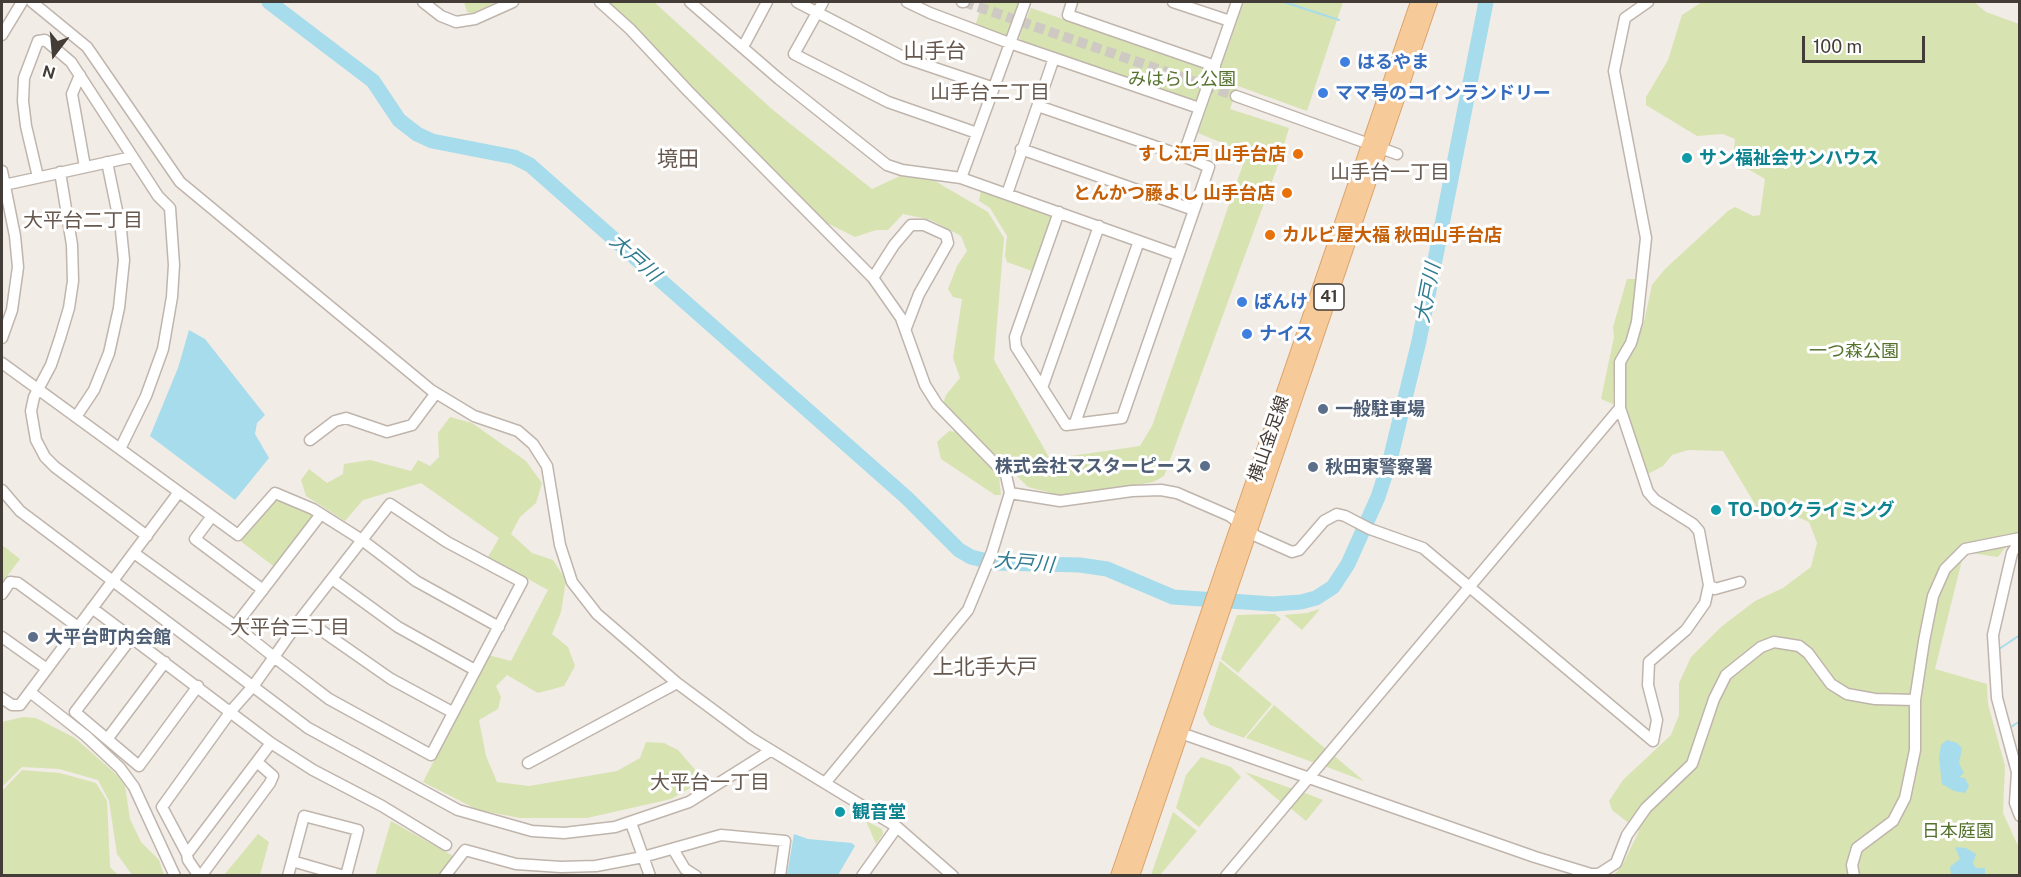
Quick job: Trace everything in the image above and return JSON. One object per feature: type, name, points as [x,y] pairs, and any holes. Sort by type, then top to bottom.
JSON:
[{"type":"main road","name":"横山金足線","points":[[1132,876],[1175,731],[1374,145],[1418,2]]},
{"type":"main road","name":"横山金足線","points":[[1374,145],[1430,2]]},
{"type":"main road","name":"横山金足線","points":[[1118,876],[1175,731]]},
{"type":"street","points":[[2,35],[22,2]]},
{"type":"street","points":[[32,2],[87,46],[180,182],[436,393],[474,416],[518,431],[542,454],[547,466],[560,545],[572,582],[597,614],[677,683],[770,751],[897,827],[953,876]]},
{"type":"street","points":[[423,2],[441,16],[456,22],[475,19],[513,2]]},
{"type":"street","points":[[600,2],[630,29],[873,278],[892,302],[906,328],[926,385],[937,404],[1006,475],[1010,493],[992,552],[968,610],[825,783]]},
{"type":"street","points":[[690,2],[887,165],[902,170],[961,178],[1178,255]]},
{"type":"street","points":[[743,47],[767,2]]},
{"type":"street","points":[[797,2],[905,58],[994,88]]},
{"type":"street","points":[[823,2],[794,54],[888,102],[977,133]]},
{"type":"street","points":[[907,2],[930,13],[1199,108]]},
{"type":"street","points":[[961,178],[1025,2]]},
{"type":"street","points":[[1072,2],[1068,15],[1215,66]]},
{"type":"street","points":[[1173,2],[1230,21]]},
{"type":"street","points":[[1183,156],[1237,2]]},
{"type":"street","points":[[1010,493],[1059,501],[1132,491],[1161,490],[1178,493],[1230,516],[1256,536],[1292,552],[1299,550],[1324,520],[1337,514],[1370,529],[1423,548],[1653,741],[1657,720],[1648,685],[1649,662],[1686,630],[1705,603],[1709,585],[1700,531],[1693,524],[1655,501],[1648,492],[1620,408],[1620,362],[1637,322],[1646,238],[1614,71],[1625,18],[1648,2]]},
{"type":"street","points":[[38,177],[22,101],[24,78],[38,41],[45,40],[61,51],[80,75],[129,147],[132,157],[170,208],[174,265],[172,297],[163,349],[146,396],[120,449]]},
{"type":"street","points":[[1007,194],[1054,58]]},
{"type":"street","points":[[80,75],[72,94],[86,167]]},
{"type":"street","points":[[1236,96],[1397,154]]},
{"type":"street","points":[[1038,106],[1209,166],[1122,418],[1066,425],[1043,385],[1016,347],[1015,337],[1059,212]]},
{"type":"street","points":[[1021,149],[1194,210]]},
{"type":"street","points":[[4,185],[132,157]]},
{"type":"street","points":[[76,417],[94,390],[109,353],[119,308],[124,260],[121,230],[107,162]]},
{"type":"street","points":[[2,171],[18,267],[12,310],[2,338]]},
{"type":"street","points":[[60,172],[72,245],[73,281],[69,308],[60,338],[51,365],[37,389],[33,404],[32,424],[36,440],[45,457],[147,536]]},
{"type":"street","points":[[873,278],[894,245],[911,225],[924,225],[946,235],[948,243],[919,294],[906,328]]},
{"type":"street","points":[[1043,385],[1099,226]]},
{"type":"street","points":[[1075,423],[1139,241]]},
{"type":"street","points":[[2,363],[238,535],[275,493],[321,514],[362,540],[416,581],[499,627]]},
{"type":"street","points":[[310,440],[336,421],[346,418],[387,432],[412,425],[436,393]]},
{"type":"street","points":[[1226,876],[1620,408]]},
{"type":"street","points":[[2,490],[20,511],[254,685],[308,728],[458,810],[532,831],[564,833],[631,823],[689,802],[770,751]]},
{"type":"street","points":[[2,698],[12,705],[20,705],[179,492]]},
{"type":"street","points":[[134,553],[235,626],[274,657],[329,699],[431,755],[522,582],[447,542],[390,504],[302,617],[274,657],[254,685],[231,711],[162,807],[188,860],[200,876],[270,783],[273,776],[257,762]]},
{"type":"street","points":[[235,626],[321,514]]},
{"type":"street","points":[[212,516],[195,539],[263,590]]},
{"type":"street","points":[[1854,876],[1852,865],[1857,848],[1893,821],[1905,798],[1915,750],[1915,700],[1933,597],[1945,569],[1965,549],[2019,539]]},
{"type":"street","points":[[2019,539],[2012,553],[1993,635],[1997,698],[2017,772],[2015,803],[2019,816]]},
{"type":"street","points":[[332,579],[398,627],[475,670]]},
{"type":"street","points":[[2,594],[10,582],[18,582],[78,627]]},
{"type":"street","points":[[1709,585],[1715,589],[1740,582]]},
{"type":"street","points":[[92,608],[271,743],[313,770],[382,806],[446,844]]},
{"type":"street","points":[[302,617],[391,679],[452,712]]},
{"type":"street","points":[[2,637],[48,669]]},
{"type":"street","points":[[132,638],[75,712],[139,766],[198,686]]},
{"type":"street","points":[[1175,731],[1534,857],[1591,874],[1599,874],[1616,863],[1626,835],[1646,808],[1692,764],[1714,699],[1726,675],[1761,647],[1774,642],[1799,646],[1808,653],[1831,684],[1847,694],[1875,699],[1915,700]]},
{"type":"street","points":[[108,738],[165,662]]},
{"type":"street","points":[[528,763],[677,683]]},
{"type":"street","points":[[30,692],[120,768],[134,787],[175,876]]},
{"type":"street","points":[[187,854],[271,743]]},
{"type":"street","points":[[288,876],[292,861],[304,816],[358,830],[345,876],[292,861]]},
{"type":"street","points":[[631,823],[650,876]]},
{"type":"street","points":[[862,876],[897,827]]},
{"type":"street","points":[[445,876],[465,850],[516,864],[561,867],[596,866],[643,857],[721,835],[784,841],[780,876]]},
{"type":"street","points":[[673,849],[685,869],[696,876]]},
{"type":"green space","points":[[464,2],[497,2],[472,13],[467,12]]},
{"type":"green space","points":[[607,2],[654,2],[773,110],[872,189],[900,176],[935,181],[988,212],[1004,238],[994,360],[1050,459],[1140,446],[1152,426],[1247,153],[1198,133],[1244,2],[1343,2],[1307,111],[1238,86],[1230,109],[1289,128],[1278,165],[1164,476],[1153,482],[1067,497],[1028,487],[943,404],[946,395],[960,378],[953,358],[962,299],[953,297],[948,289],[957,266],[967,251],[961,236],[931,220],[903,214],[888,230],[876,230],[855,237],[825,222]]},
{"type":"green space","points":[[983,2],[1017,2],[1019,6],[1009,35],[1004,36],[975,26]]},
{"type":"green space","name":"一つ森公園","points":[[1702,2],[1974,2],[1986,12],[2019,24],[2019,530],[1998,557],[1964,552],[1935,669],[1987,684],[1988,704],[2005,766],[2003,813],[2019,848],[2019,875],[1614,875],[1623,864],[1639,831],[1612,810],[1609,801],[1623,780],[1671,735],[1679,715],[1679,683],[1691,657],[1721,627],[1755,601],[1783,588],[1811,567],[1817,543],[1809,522],[1786,512],[1758,509],[1723,451],[1688,450],[1672,455],[1663,466],[1646,475],[1625,409],[1623,366],[1643,326],[1652,285],[1665,269],[1728,211],[1735,207],[1753,216],[1760,215],[1765,179],[1733,160],[1735,139],[1723,134],[1697,136],[1646,105],[1646,97],[1668,60],[1682,15]]},
{"type":"green space","name":"みはらし公園","points":[[1031,8],[1205,68],[1208,72],[1199,99],[1192,102],[1022,41],[1019,37]]},
{"type":"green space","points":[[981,190],[1054,214],[1035,272],[1007,262],[1005,256],[1007,236],[990,208],[979,201]]},
{"type":"green space","points":[[1627,279],[1637,279],[1631,334],[1614,373],[1613,404],[1601,399],[1614,337],[1613,327]]},
{"type":"green space","points":[[450,417],[472,423],[526,461],[542,483],[536,503],[520,517],[511,534],[532,553],[553,560],[566,580],[561,612],[552,634],[568,647],[575,666],[564,686],[538,693],[507,675],[496,686],[501,697],[498,709],[479,720],[486,756],[497,782],[529,786],[617,771],[640,758],[646,742],[664,743],[678,750],[704,780],[671,799],[587,818],[520,818],[478,810],[423,782],[488,655],[511,661],[548,590],[488,557],[499,538],[421,483],[363,500],[345,521],[306,496],[301,480],[309,469],[327,483],[343,474],[344,464],[370,460],[411,471],[418,460],[430,466],[439,457],[438,433]]},
{"type":"green space","points":[[949,431],[957,432],[988,461],[999,477],[1001,495],[995,495],[941,459],[937,442]]},
{"type":"green space","points":[[274,499],[312,513],[314,519],[276,568],[239,540]]},
{"type":"green space","points":[[2,545],[20,559],[2,583]]},
{"type":"green space","points":[[1320,609],[1302,630],[1284,615],[1307,613]]},
{"type":"green space","points":[[1275,614],[1281,619],[1238,673],[1221,659],[1237,615]]},
{"type":"green space","points":[[1220,661],[1272,704],[1244,738],[1210,725],[1203,714]]},
{"type":"green space","points":[[1274,705],[1327,750],[1315,763],[1246,738]]},
{"type":"green space","points":[[23,717],[36,718],[75,738],[117,775],[125,786],[130,819],[141,842],[159,860],[164,875],[132,875],[117,854],[109,801],[98,780],[59,769],[22,767],[2,787],[2,722]]},
{"type":"green space","points":[[1332,754],[1364,781],[1322,765]]},
{"type":"green space","points":[[1201,757],[1231,767],[1241,777],[1199,827],[1176,808],[1186,775]]},
{"type":"green space","points":[[22,770],[60,773],[96,783],[107,801],[110,867],[118,875],[2,875],[2,791]]},
{"type":"green space","points":[[1245,772],[1293,789],[1282,803]]},
{"type":"green space","points":[[1300,791],[1323,800],[1306,821],[1288,806]]},
{"type":"green space","points":[[1173,812],[1197,831],[1160,875],[1151,875]]},
{"type":"green space","points":[[391,821],[453,856],[441,875],[375,876]]},
{"type":"green space","points":[[866,821],[882,829],[883,834],[876,844]]},
{"type":"green space","points":[[258,834],[269,842],[260,875],[224,875]]},
{"type":"water","points":[[189,330],[205,339],[265,415],[257,423],[255,434],[269,458],[235,500],[150,436],[178,368]]},
{"type":"water","points":[[1947,740],[1957,743],[1962,748],[1959,763],[1964,773],[1959,777],[1965,778],[1969,786],[1965,793],[1954,791],[1942,784],[1939,758],[1941,745]]},
{"type":"water","points":[[794,834],[808,839],[852,843],[855,846],[838,875],[787,875]]},
{"type":"water","points":[[1955,847],[1966,848],[1976,854],[1973,864],[1976,868],[1985,868],[1985,875],[1951,875],[1950,867],[1960,859]]},
{"type":"waterway","name":"大戸川","points":[[269,2],[373,81],[399,120],[417,134],[432,141],[514,157],[530,165],[907,498],[959,550],[971,557],[995,563],[1080,565],[1107,569],[1173,597],[1273,604],[1301,602],[1316,598],[1333,587],[1348,564],[1378,497],[1390,460],[1419,341],[1486,2]]},
{"type":"waterway","points":[[1284,2],[1339,20]]},
{"type":"waterway","points":[[1999,649],[2020,635]]},
{"type":"waterway","points":[[2011,727],[2020,721]]},
{"type":"tunnel","points":[[964,2],[1236,96]]},
{"type":"place","name":"はるやま","points":[[1345,62]]},
{"type":"place","name":"ママ号のコインランドリー","points":[[1323,93]]},
{"type":"place","name":"すし江戸 山手台店","points":[[1298,154]]},
{"type":"place","name":"サン福祉会サンハウス","points":[[1687,158]]},
{"type":"place","name":"とんかつ藤よし 山手台店","points":[[1287,193]]},
{"type":"place","name":"カルビ屋大福 秋田山手台店","points":[[1270,235]]},
{"type":"place","name":"ぱんけ","points":[[1242,302]]},
{"type":"place","name":"ナイス","points":[[1247,334]]},
{"type":"place","name":"一般駐車場","points":[[1323,409]]},
{"type":"place","name":"株式会社マスターピース","points":[[1205,466]]},
{"type":"place","name":"秋田東警察署","points":[[1313,467]]},
{"type":"place","name":"TO-DOクライミング","points":[[1716,510]]},
{"type":"place","name":"大平台町内会館","points":[[33,637]]},
{"type":"place","name":"観音堂","points":[[840,812]]},
{"type":"district","name":"山手台","points":[[935,52]]},
{"type":"district","name":"山手台二丁目","points":[[990,93]]},
{"type":"district","name":"境田","points":[[678,160]]},
{"type":"district","name":"山手台一丁目","points":[[1390,173]]},
{"type":"district","name":"大平台二丁目","points":[[83,221]]},
{"type":"district","name":"大平台三丁目","points":[[290,628]]},
{"type":"district","name":"上北手大戸","points":[[985,668]]},
{"type":"district","name":"大平台一丁目","points":[[710,783]]},
{"type":"park label","name":"日本庭園","points":[[1958,831]]}]
